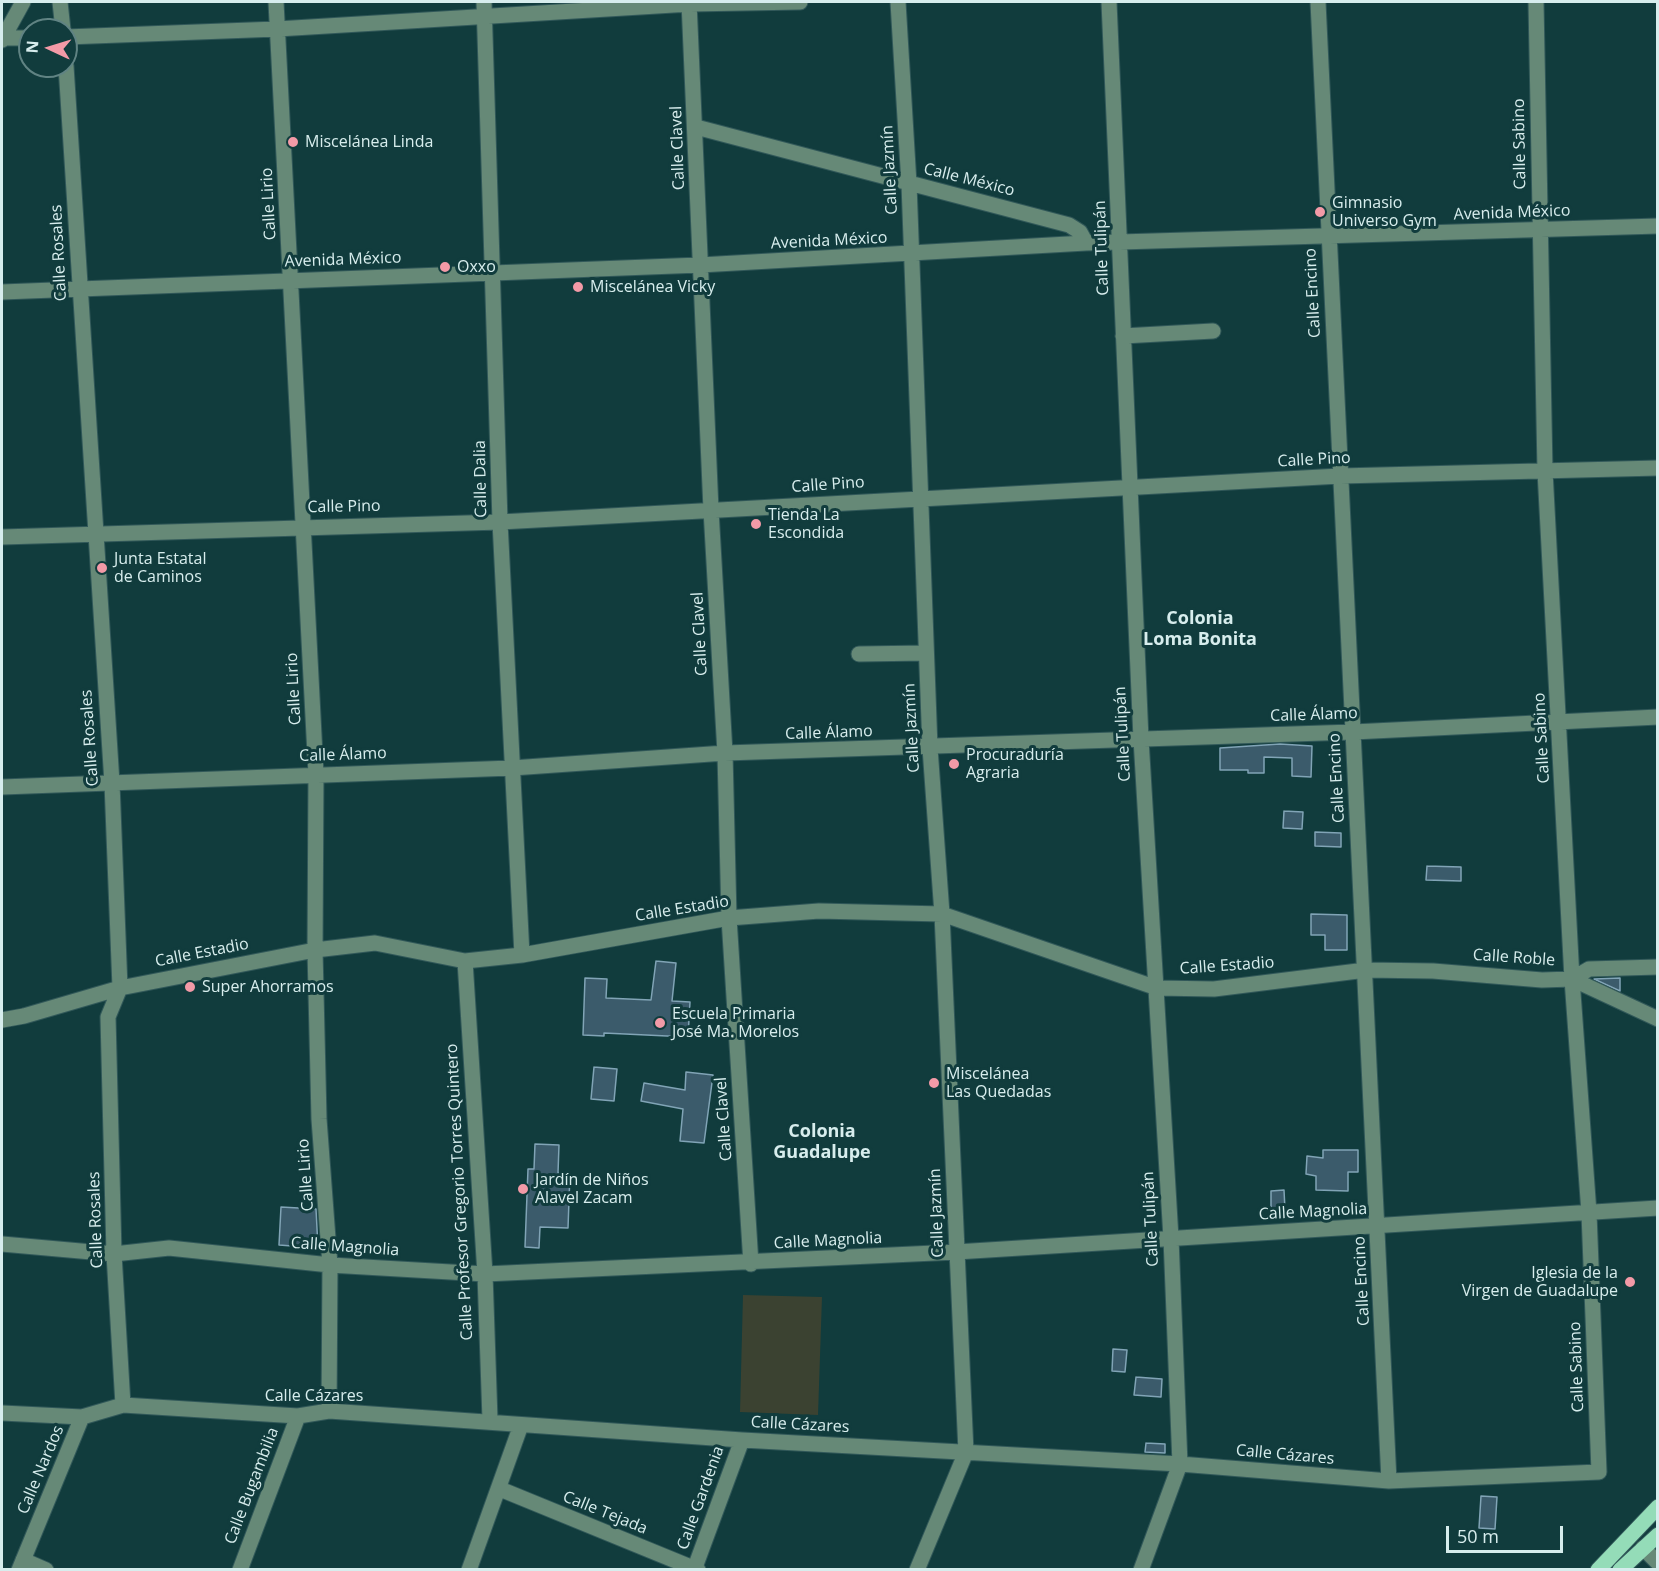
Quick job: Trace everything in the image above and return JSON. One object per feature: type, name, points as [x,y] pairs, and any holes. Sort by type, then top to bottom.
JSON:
[{"type":"main road","points":[[1598,1569],[1658,1507]]},
{"type":"main road","points":[[1620,1569],[1658,1535]]},
{"type":"street","points":[[2,39],[23,2]]},
{"type":"street","points":[[60,2],[62,18]]},
{"type":"street","name":"Calle Lirio","points":[[276,2],[316,774],[315,950],[320,1119],[330,1265],[329,1411]]},
{"type":"street","name":"Calle Dalia","points":[[484,2],[500,522],[522,955]]},
{"type":"street","points":[[78,37],[485,19],[689,3],[800,2]]},
{"type":"street","name":"Calle Jazmín","points":[[898,2],[909,184],[930,748],[942,914],[966,1452]]},
{"type":"street","name":"Calle Tulipán","points":[[1109,2],[1132,489],[1141,739],[1171,1238],[1180,1464]]},
{"type":"street","name":"Calle Encino","points":[[1318,2],[1389,1481]]},
{"type":"street","name":"Calle Sabino","points":[[1536,2],[1545,471],[1572,979],[1589,1213],[1599,1472]]},
{"type":"street","name":"Calle Clavel","points":[[689,3],[711,510],[725,753],[729,918],[751,1264]]},
{"type":"street","points":[[2,39],[18,38]]},
{"type":"street","name":"Calle Rosales","points":[[67,78],[94,535],[112,783],[120,988],[108,1017],[114,1254],[123,1406]]},
{"type":"street","name":"Calle México","points":[[696,127],[1069,225],[1080,232],[1086,243]]},
{"type":"street","name":"Avenida México","points":[[2,292],[700,266],[1086,243],[1658,226]]},
{"type":"street","points":[[1123,336],[1213,331]]},
{"type":"street","name":"Calle Pino","points":[[2,537],[304,526],[500,522],[919,497],[1132,489],[1340,476],[1658,468]]},
{"type":"street","points":[[859,654],[926,653]]},
{"type":"street","name":"Calle Álamo","points":[[2,787],[513,768],[725,753],[930,748],[1353,732],[1658,717]]},
{"type":"street","name":"Calle Estadio","points":[[2,1020],[24,1016],[120,988],[315,950],[375,943],[465,961],[522,955],[729,918],[819,911],[942,914],[1157,988],[1214,989],[1366,970]]},
{"type":"street","name":"Calle Profesor Gregorio Torres Quintero","points":[[465,961],[485,1274],[490,1420]]},
{"type":"street","name":"Calle Roble","points":[[1366,970],[1433,970],[1542,980],[1572,979],[1589,969],[1658,967]]},
{"type":"street","points":[[1572,979],[1658,1019]]},
{"type":"street","name":"Calle Magnolia","points":[[2,1244],[114,1254],[169,1248],[330,1265],[485,1274],[751,1264],[1658,1208]]},
{"type":"street","name":"Calle Cázares","points":[[2,1413],[82,1417],[123,1406],[298,1416],[329,1411],[490,1420],[521,1425],[742,1440],[1180,1464],[1389,1481],[1599,1472]]},
{"type":"street","name":"Calle Bugambilia","points":[[240,1569],[298,1416]]},
{"type":"street","name":"Calle Nardos","points":[[21,1565],[82,1417]]},
{"type":"street","points":[[469,1569],[500,1489],[521,1425]]},
{"type":"street","name":"Calle Gardenia","points":[[696,1569],[742,1440]]},
{"type":"street","points":[[917,1569],[966,1452]]},
{"type":"street","points":[[1141,1569],[1180,1464]]},
{"type":"street","name":"Calle Tejada","points":[[500,1489],[696,1569]]},
{"type":"street","points":[[1643,1548],[1658,1563]]},
{"type":"street","points":[[21,1565],[46,1569]]},
{"type":"green space","points":[[743,1295],[822,1297],[818,1415],[740,1412]]},
{"type":"building","points":[[1280,744],[1312,746],[1311,777],[1292,776],[1292,758],[1264,757],[1264,773],[1248,773],[1248,770],[1220,770],[1220,748]]},
{"type":"building","points":[[1284,811],[1303,812],[1302,829],[1283,828]]},
{"type":"building","points":[[1315,832],[1341,833],[1341,847],[1315,846]]},
{"type":"building","points":[[1427,866],[1461,867],[1461,881],[1426,880]]},
{"type":"building","points":[[1311,914],[1347,915],[1347,950],[1325,950],[1325,935],[1311,935]]},
{"type":"building","points":[[656,961],[676,963],[672,1001],[690,1002],[688,1037],[604,1033],[604,1036],[583,1035],[585,978],[607,979],[606,998],[651,1000]]},
{"type":"building","points":[[1620,978],[1620,991],[1594,979]]},
{"type":"building","points":[[594,1067],[617,1069],[614,1101],[591,1099]]},
{"type":"building","points":[[686,1072],[713,1075],[704,1143],[680,1141],[683,1109],[641,1101],[644,1083],[685,1090]]},
{"type":"building","points":[[535,1144],[559,1145],[558,1173],[570,1173],[568,1228],[540,1227],[539,1248],[525,1247],[528,1169],[534,1169]]},
{"type":"building","points":[[1323,1150],[1358,1150],[1358,1172],[1348,1172],[1348,1191],[1316,1190],[1316,1176],[1306,1174],[1307,1156],[1323,1158]]},
{"type":"building","points":[[1284,1190],[1285,1210],[1271,1210],[1271,1191]]},
{"type":"building","points":[[281,1207],[316,1209],[318,1248],[279,1245]]},
{"type":"building","points":[[1113,1349],[1127,1350],[1125,1372],[1112,1371]]},
{"type":"building","points":[[1136,1377],[1162,1379],[1161,1397],[1134,1395]]},
{"type":"building","points":[[1146,1443],[1165,1444],[1165,1453],[1145,1452]]},
{"type":"building","points":[[1481,1496],[1497,1497],[1495,1529],[1479,1528]]},
{"type":"place","name":"Miscelánea Linda","points":[[293,142]]},
{"type":"place","name":"Gimnasio Universo Gym","points":[[1320,212]]},
{"type":"place","name":"Oxxo","points":[[445,267]]},
{"type":"place","name":"Miscelánea Vicky","points":[[578,287]]},
{"type":"place","name":"Tienda La Escondida","points":[[756,524]]},
{"type":"place","name":"Junta Estatal de Caminos","points":[[102,568]]},
{"type":"place","name":"Procuraduría Agraria","points":[[954,764]]},
{"type":"place","name":"Super Ahorramos","points":[[190,987]]},
{"type":"place","name":"Escuela Primaria José Ma. Morelos","points":[[660,1023]]},
{"type":"place","name":"Miscelánea Las Quedadas","points":[[934,1083]]},
{"type":"place","name":"Jardín de Niños Alavel Zacam","points":[[523,1189]]},
{"type":"place","name":"Iglesia de la Virgen de Guadalupe","points":[[1630,1282]]},
{"type":"district","name":"Colonia Loma Bonita","points":[[1200,629]]},
{"type":"district","name":"Colonia Guadalupe","points":[[822,1142]]}]
